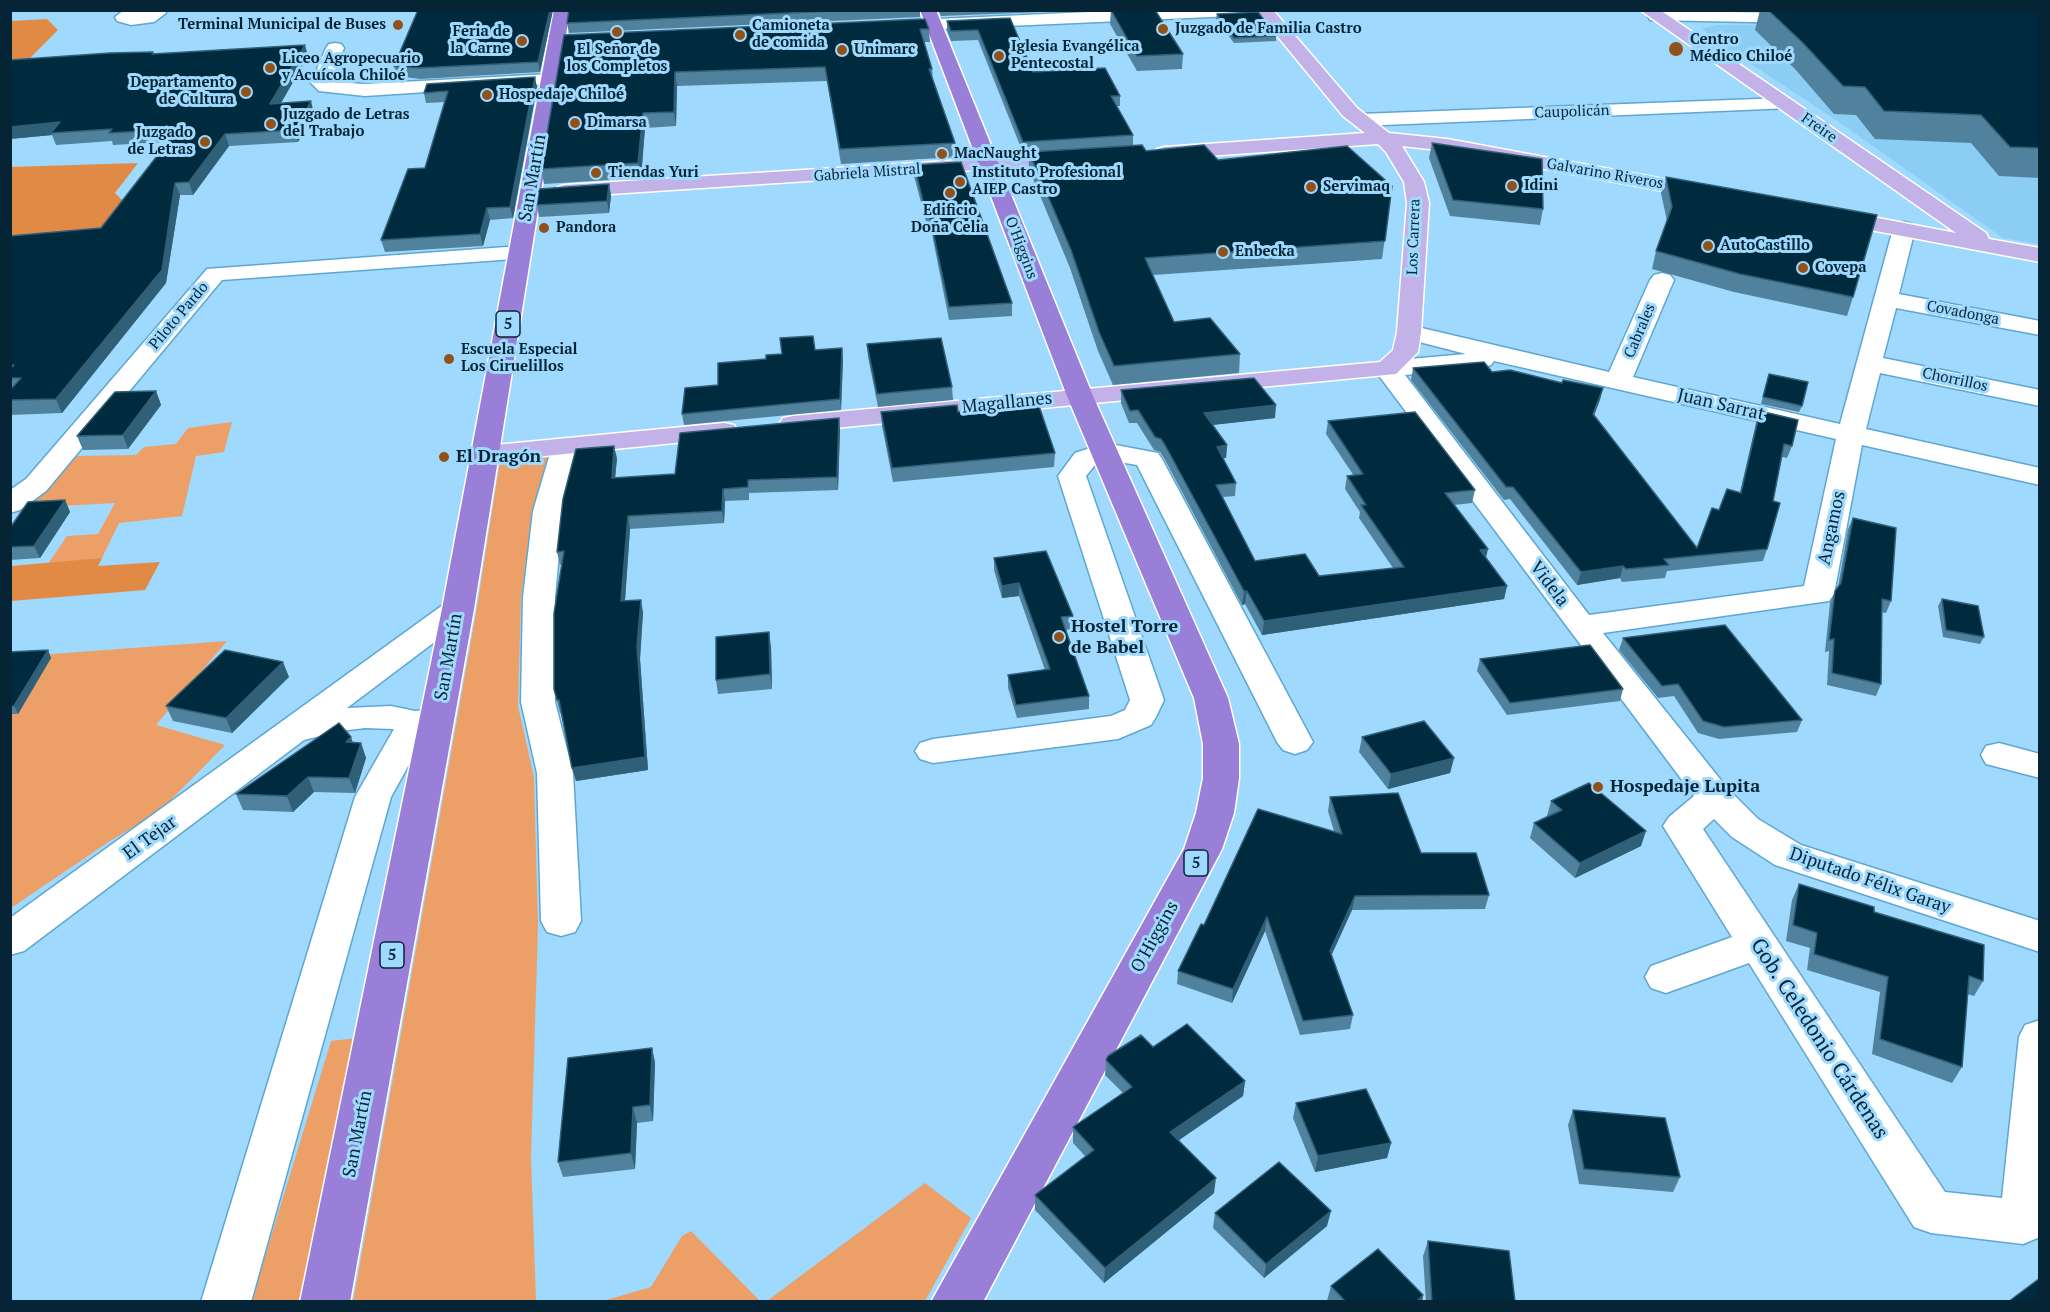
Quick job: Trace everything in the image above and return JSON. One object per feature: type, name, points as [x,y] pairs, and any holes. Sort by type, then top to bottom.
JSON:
[{"type":"highway","name":"San Martín","points":[[325,1302],[426,721],[458,609],[550,79],[566,40],[562,10]]},
{"type":"highway","name":"O'Higgins","points":[[931,17],[1080,396],[1211,698],[1221,744],[1221,778],[1215,813],[1203,849],[956,1302]]},
{"type":"main road","name":"Los Carrera","points":[[1264,10],[1350,112],[1394,149],[1414,182],[1418,203],[1409,332],[1405,352],[1387,369]]},
{"type":"main road","name":"Freire","points":[[1652,13],[1989,246]]},
{"type":"main road","points":[[1147,154],[1383,138]]},
{"type":"main road","name":"Galvarino Riveros","points":[[1383,138],[1447,145],[1724,196]]},
{"type":"main road","name":"Gabriela Mistral","points":[[530,193],[1089,158]]},
{"type":"main road","points":[[1904,230],[1928,225],[1931,214],[1925,202]]},
{"type":"main road","points":[[1816,213],[2040,255]]},
{"type":"main road","name":"Magallanes","points":[[485,454],[1080,396],[1387,369]]},
{"type":"street","points":[[139,10],[123,17],[131,20],[148,18],[158,13],[154,10]]},
{"type":"street","points":[[884,26],[931,17],[1256,10]]},
{"type":"street","points":[[1652,13],[1815,18]]},
{"type":"street","points":[[335,48],[320,83],[326,87],[365,90],[550,79]]},
{"type":"street","name":"Caupolicán","points":[[1360,120],[1784,104]]},
{"type":"street","name":"Angamos","points":[[1581,626],[1818,594],[1851,434],[1904,230]]},
{"type":"street","name":"Piloto Pardo","points":[[10,504],[36,485],[215,274],[520,253]]},
{"type":"street","name":"Cabrales","points":[[1618,382],[1662,280]]},
{"type":"street","name":"Covadonga","points":[[1887,299],[2040,328]]},
{"type":"street","name":"Juan Sarrat","points":[[1409,332],[1508,357],[2040,477]]},
{"type":"street","name":"Juan Sarrat","points":[[1387,369],[1508,357]]},
{"type":"street","name":"Chorrillos","points":[[1870,363],[2040,398]]},
{"type":"street","name":"Videla","points":[[1387,369],[1581,626],[1715,798]]},
{"type":"street","points":[[561,921],[555,773],[538,702],[539,597],[548,511],[567,447]]},
{"type":"street","points":[[933,751],[1118,727],[1139,717],[1147,700],[1072,476],[1085,459],[1105,451],[1148,459],[1295,742]]},
{"type":"street","name":"El Tejar","points":[[10,940],[458,609]]},
{"type":"street","name":"El Tejar","points":[[290,735],[323,724],[365,717],[426,721]]},
{"type":"street","name":"San Martín","points":[[226,1302],[374,797],[426,721]]},
{"type":"street","points":[[1999,755],[2040,766]]},
{"type":"street","name":"Diputado Félix Garay","points":[[1715,798],[1745,828],[1788,855],[2040,937]]},
{"type":"street","name":"Gob. Celedonio Cárdenas","points":[[1715,798],[1682,826],[1931,1212],[2023,1222],[2040,1037]]},
{"type":"street","points":[[1666,977],[1758,944]]},
{"type":"shaded area","points":[[47,19],[58,30],[26,62],[11,64],[11,21]]},
{"type":"shaded area","points":[[1719,25],[2039,28],[2039,244],[2003,238],[1836,120],[1716,41],[1702,28]]},
{"type":"shaded area","points":[[138,163],[115,193],[156,234],[11,237],[10,167]]},
{"type":"shaded area","points":[[232,422],[224,452],[196,456],[182,516],[119,523],[102,558],[48,564],[67,536],[98,534],[115,503],[24,508],[75,456],[136,455],[144,447],[176,444],[188,428]]},
{"type":"shaded area","points":[[548,456],[532,512],[521,599],[518,706],[534,777],[538,925],[531,1157],[536,1301],[353,1302],[477,607],[500,460]]},
{"type":"shaded area","points":[[102,558],[98,566],[160,562],[145,590],[11,601],[11,566]]},
{"type":"shaded area","points":[[227,641],[156,725],[225,745],[160,811],[110,841],[11,908],[11,657]]},
{"type":"shaded area","points":[[357,1038],[300,1301],[251,1302],[331,1041]]},
{"type":"shaded area","points":[[925,1183],[971,1218],[925,1301],[767,1301]]},
{"type":"shaded area","points":[[691,1231],[760,1301],[603,1301],[651,1287],[682,1236]]},
{"type":"building","points":[[418,10],[550,10],[538,62],[418,68],[394,66]]},
{"type":"building","points":[[569,10],[855,10],[567,23]]},
{"type":"building","points":[[1111,10],[1155,10],[1183,54],[1137,56]]},
{"type":"building","points":[[1768,10],[2040,10],[2040,148],[2010,147],[1981,115],[1884,111],[1865,87],[1843,86]]},
{"type":"building","points":[[1258,12],[1276,36],[1234,38],[1217,14]]},
{"type":"building","points":[[1010,18],[1033,72],[1105,68],[1120,96],[1111,96],[1133,135],[1023,142],[978,30],[951,31],[947,21]]},
{"type":"building","points":[[925,19],[929,29],[920,29],[932,69],[929,69],[955,143],[840,149],[825,67],[675,72],[674,112],[643,113],[638,163],[541,169],[564,35]]},
{"type":"building","points":[[305,45],[270,104],[311,101],[295,130],[225,134],[189,182],[175,183],[162,270],[56,399],[10,400],[10,390],[21,378],[10,378],[10,369],[14,365],[10,366],[10,236],[101,228],[178,129],[109,133],[112,129],[51,133],[60,122],[10,127],[10,60],[110,53],[153,52],[152,54]]},
{"type":"building","points":[[535,77],[510,207],[487,208],[480,234],[381,240],[408,169],[425,168],[448,91],[424,93],[427,84]]},
{"type":"building","points":[[1432,143],[1542,159],[1543,209],[1453,200]]},
{"type":"building","points":[[1142,145],[1146,151],[1204,145],[1218,160],[1347,146],[1392,186],[1385,241],[1145,258],[1174,322],[1210,318],[1240,354],[1114,366],[1099,332],[1071,250],[1029,152]]},
{"type":"building","points":[[961,162],[1012,303],[949,307],[930,217],[927,217],[914,165]]},
{"type":"building","points":[[1666,177],[1877,215],[1853,297],[1740,274],[1656,251],[1672,207]]},
{"type":"building","points":[[609,184],[607,201],[537,205],[539,189]]},
{"type":"building","points":[[813,336],[815,350],[842,348],[840,399],[682,414],[685,388],[718,385],[718,363],[766,359],[766,355],[782,354],[780,338]]},
{"type":"building","points":[[941,338],[952,387],[877,394],[867,344]]},
{"type":"building","points":[[1484,362],[1492,372],[1510,370],[1562,383],[1563,380],[1603,388],[1593,414],[1697,548],[1712,508],[1719,510],[1727,489],[1741,493],[1760,411],[1798,420],[1792,446],[1784,444],[1773,501],[1780,503],[1767,549],[1664,559],[1669,565],[1626,569],[1623,566],[1581,572],[1513,487],[1506,487],[1413,368]]},
{"type":"building","points":[[1769,374],[1808,382],[1802,406],[1763,397]]},
{"type":"building","points":[[1254,378],[1276,405],[1204,413],[1227,445],[1217,447],[1236,483],[1216,485],[1255,561],[1305,554],[1319,576],[1404,567],[1361,505],[1366,505],[1347,476],[1363,474],[1328,421],[1415,412],[1475,490],[1445,493],[1488,549],[1480,550],[1507,586],[1264,621],[1247,591],[1244,591],[1165,445],[1161,439],[1155,437],[1138,410],[1130,411],[1121,390]]},
{"type":"building","points":[[156,391],[123,435],[77,436],[115,392]]},
{"type":"building","points":[[957,405],[958,412],[1039,406],[1055,453],[892,468],[881,412]]},
{"type":"building","points":[[839,418],[837,477],[748,480],[748,487],[723,489],[722,511],[628,516],[621,601],[641,600],[637,646],[645,757],[572,768],[559,700],[557,700],[554,689],[554,613],[564,551],[557,552],[563,499],[576,449],[614,446],[612,478],[675,474],[680,433]]},
{"type":"building","points":[[65,500],[34,546],[10,547],[10,528],[28,502]]},
{"type":"building","points":[[1853,518],[1896,528],[1891,601],[1882,599],[1881,684],[1832,673],[1834,639],[1829,640],[1835,591],[1841,583]]},
{"type":"building","points":[[1046,551],[1073,616],[1061,617],[1089,696],[1016,705],[1008,675],[1050,669],[1019,583],[1002,586],[994,558]]},
{"type":"building","points":[[1942,599],[1978,606],[1984,637],[1946,630]]},
{"type":"building","points":[[1725,625],[1802,720],[1724,727],[1703,721],[1678,684],[1662,686],[1623,638]]},
{"type":"building","points":[[769,632],[770,674],[716,680],[716,637]]},
{"type":"building","points":[[1590,645],[1623,689],[1510,703],[1480,659]]},
{"type":"building","points":[[48,650],[14,706],[10,706],[10,652]]},
{"type":"building","points":[[225,650],[283,662],[226,718],[166,706]]},
{"type":"building","points":[[1424,721],[1454,758],[1391,774],[1362,737]]},
{"type":"building","points":[[339,723],[351,737],[346,742],[361,743],[349,778],[308,777],[287,796],[236,794]]},
{"type":"building","points":[[1589,783],[1646,831],[1580,863],[1534,823],[1562,810],[1551,801]]},
{"type":"building","points":[[1398,793],[1421,853],[1476,853],[1489,895],[1355,896],[1330,951],[1353,1015],[1303,1021],[1267,917],[1233,989],[1178,971],[1201,924],[1204,925],[1258,809],[1342,834],[1330,797]]},
{"type":"building","points":[[1799,884],[1874,907],[1874,912],[1984,945],[1983,981],[1969,976],[1962,1067],[1880,1039],[1888,977],[1814,954],[1817,933],[1793,925]]},
{"type":"building","points":[[1187,1024],[1245,1081],[1170,1132],[1216,1178],[1105,1268],[1035,1195],[1094,1150],[1073,1127],[1132,1087],[1106,1060],[1108,1056],[1141,1035],[1153,1047]]},
{"type":"building","points":[[652,1048],[650,1105],[633,1107],[631,1153],[558,1162],[568,1058]]},
{"type":"building","points":[[1366,1089],[1391,1143],[1318,1156],[1296,1103]]},
{"type":"building","points":[[1573,1110],[1665,1118],[1680,1177],[1584,1169]]},
{"type":"building","points":[[1279,1162],[1331,1211],[1266,1264],[1215,1213]]},
{"type":"building","points":[[1428,1241],[1509,1251],[1515,1302],[1432,1302]]},
{"type":"building","points":[[1378,1249],[1423,1295],[1416,1302],[1346,1302],[1331,1286]]},
{"type":"building","points":[[2040,1278],[2040,1302],[2008,1302]]},
{"type":"place","name":"Terminal Municipal de Buses","points":[[398,25]]},
{"type":"place","name":"Juzgado de Familia Castro","points":[[1163,29]]},
{"type":"place","name":"El Señor de los Completos","points":[[617,32]]},
{"type":"place","name":"Camioneta de comida","points":[[740,35]]},
{"type":"place","name":"Feria de la Carne","points":[[522,41]]},
{"type":"place","name":"Centro Médico Chiloé","points":[[1676,49]]},
{"type":"place","name":"Unimarc","points":[[842,50]]},
{"type":"place","name":"Iglesia Evangélica Pentecostal","points":[[999,56]]},
{"type":"place","name":"Liceo Agropecuario y Acuícola Chiloé","points":[[270,68]]},
{"type":"place","name":"Departamento de Cultura","points":[[246,92]]},
{"type":"place","name":"Hospedaje Chiloé","points":[[487,95]]},
{"type":"place","name":"Dimarsa","points":[[575,123]]},
{"type":"place","name":"Juzgado de Letras del Trabajo","points":[[271,124]]},
{"type":"place","name":"Juzgado de Letras","points":[[205,142]]},
{"type":"place","name":"MacNaught","points":[[942,154]]},
{"type":"place","name":"Tiendas Yuri","points":[[596,173]]},
{"type":"place","name":"Instituto Profesional AIEP Castro","points":[[960,182]]},
{"type":"place","name":"Idini","points":[[1512,186]]},
{"type":"place","name":"Servimaq","points":[[1311,187]]},
{"type":"place","name":"Edificio Doña Celia","points":[[950,193]]},
{"type":"place","name":"Pandora","points":[[544,228]]},
{"type":"place","name":"AutoCastillo","points":[[1708,246]]},
{"type":"place","name":"Enbecka","points":[[1223,252]]},
{"type":"place","name":"Covepa","points":[[1803,268]]},
{"type":"place","name":"Escuela Especial Los Ciruelillos","points":[[449,359]]},
{"type":"place","name":"El Dragón","points":[[444,457]]},
{"type":"place","name":"Hostel Torre de Babel","points":[[1059,637]]},
{"type":"place","name":"Hospedaje Lupita","points":[[1598,787]]}]
